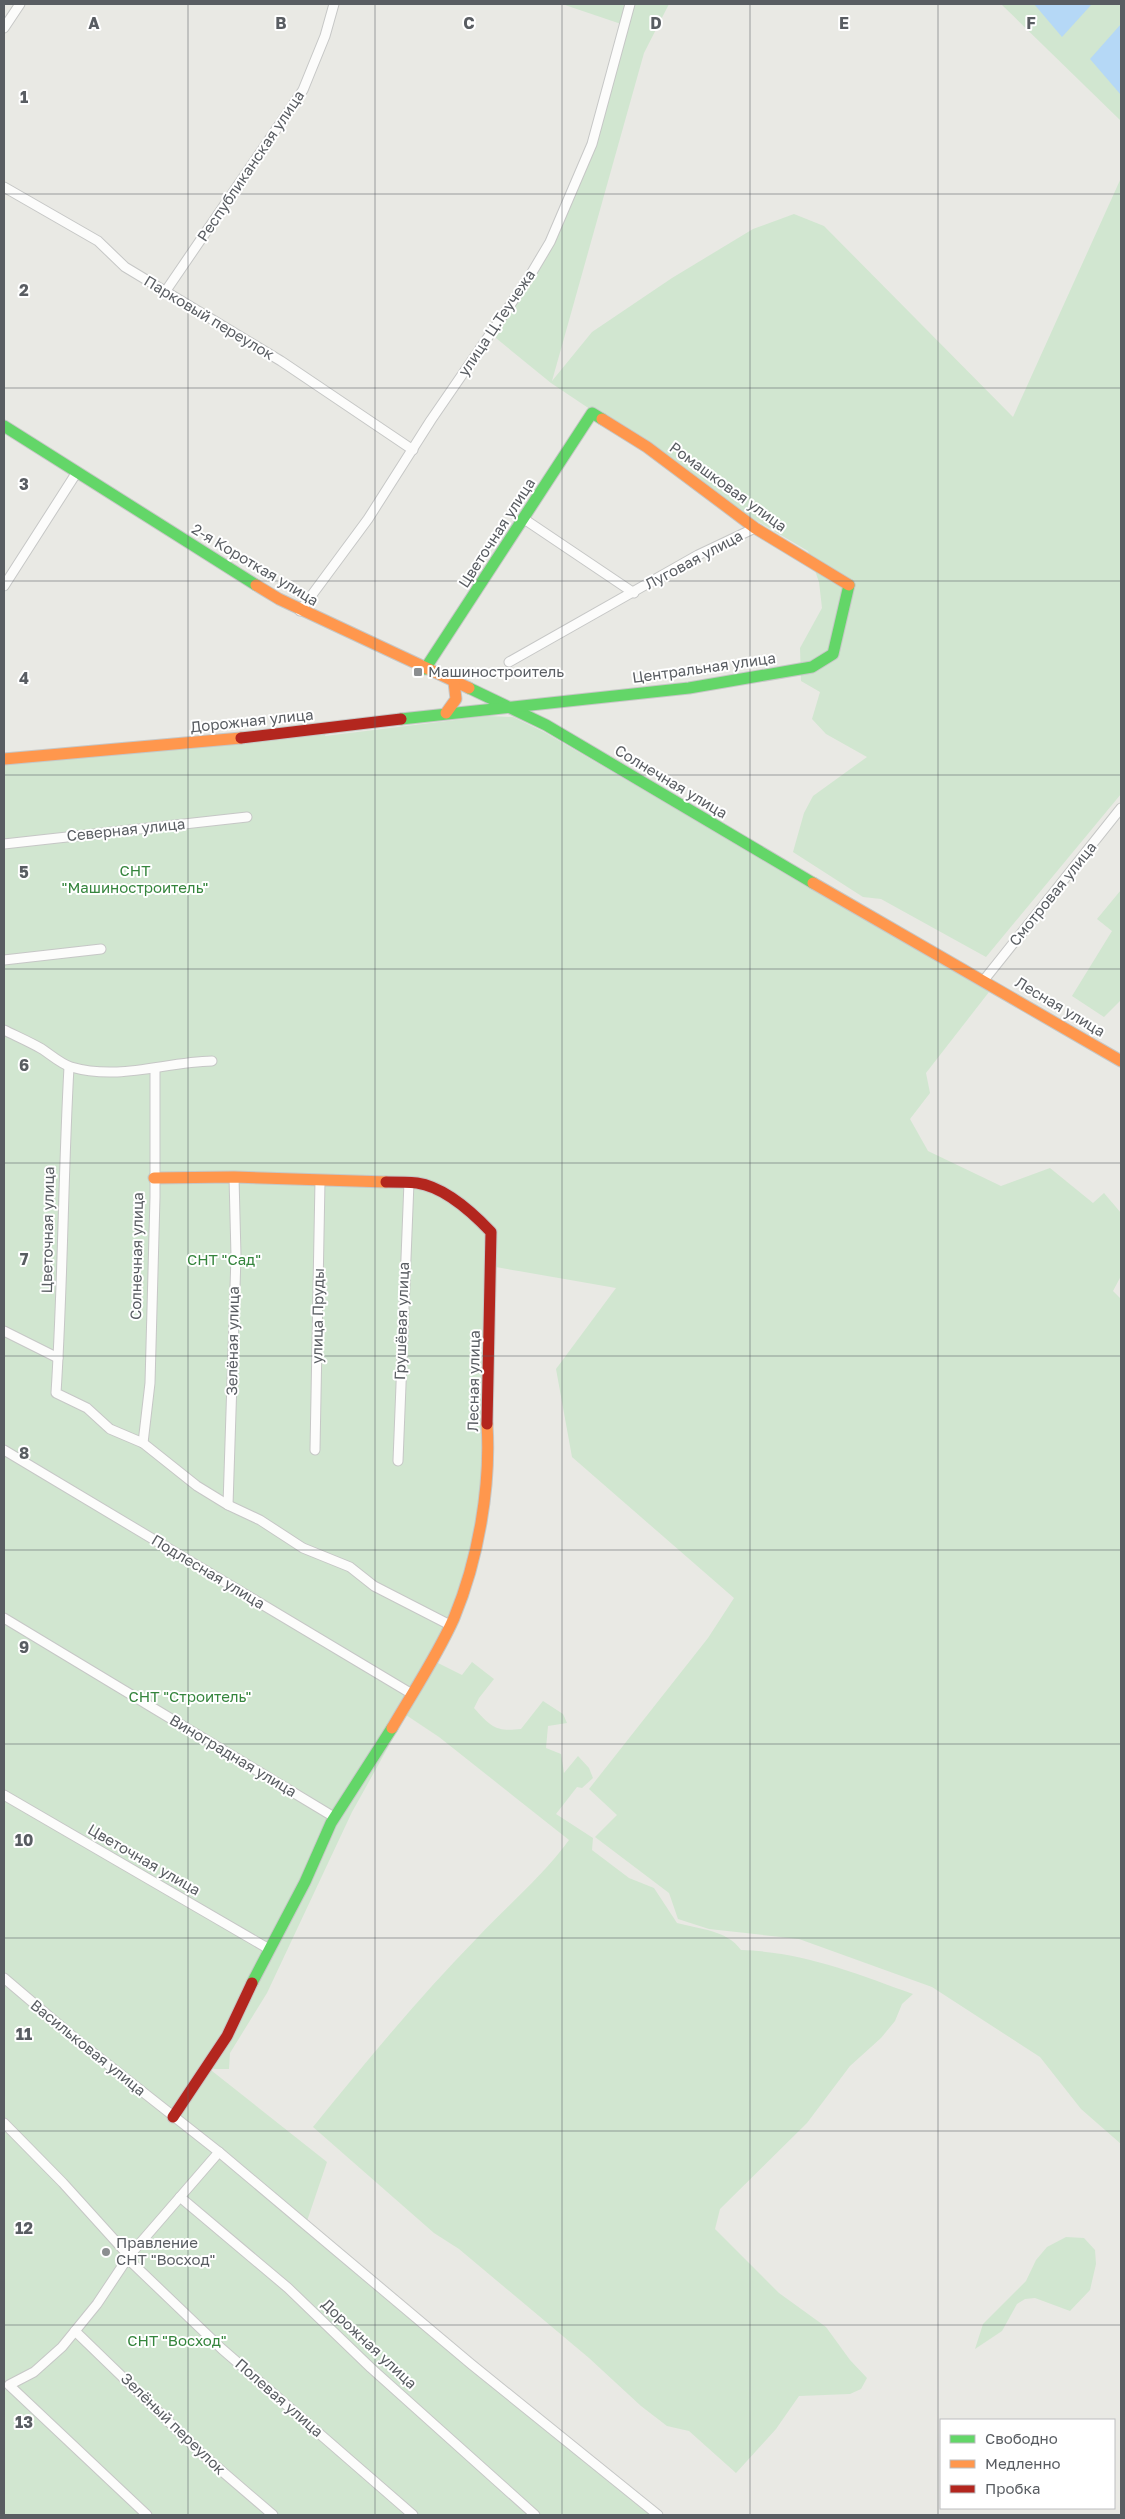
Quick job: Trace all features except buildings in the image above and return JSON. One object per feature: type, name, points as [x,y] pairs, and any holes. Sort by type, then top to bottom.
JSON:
[{"type":"street","points":[[4,28],[20,4]]},
{"type":"street","name":"Республиканская улица","points":[[164,292],[303,90],[325,36],[334,4]]},
{"type":"street","name":"улица Ц.Теучежа","points":[[300,611],[368,519],[528,279],[550,242],[592,144],[630,4]]},
{"type":"street","name":"Парковый переулок","points":[[4,187],[98,241],[125,267],[281,361],[413,450]]},
{"type":"street","name":"Цветочная улица","points":[[425,669],[524,520],[592,413]]},
{"type":"street","name":"Ромашковая улица","points":[[592,413],[647,447],[755,528],[849,584]]},
{"type":"street","name":"2-я Короткая улица","points":[[4,426],[300,611],[504,706]]},
{"type":"street","points":[[4,586],[77,472]]},
{"type":"street","points":[[524,520],[634,593]]},
{"type":"street","name":"Луговая улица","points":[[509,662],[634,593],[698,555],[755,528]]},
{"type":"street","name":"Центральная улица","points":[[504,706],[689,688],[812,667],[833,654],[849,584]]},
{"type":"street","points":[[446,713],[454,705],[457,697],[457,688],[454,682]]},
{"type":"street","name":"Дорожная улица","points":[[4,759],[270,735],[504,706]]},
{"type":"street","name":"Солнечная улица","points":[[504,706],[546,725],[820,887],[984,980]]},
{"type":"street","name":"Смотровая улица","points":[[984,980],[1121,808]]},
{"type":"street","name":"Северная улица","points":[[4,844],[247,817]]},
{"type":"street","points":[[4,960],[101,949]]},
{"type":"street","name":"Лесная улица","points":[[984,980],[1121,1060]]},
{"type":"street","points":[[4,1030],[41,1049],[69,1067],[114,1074],[155,1069],[189,1061],[212,1060]]},
{"type":"street","name":"Цветочная улица","points":[[69,1067],[56,1393],[87,1408],[110,1429],[143,1443]]},
{"type":"street","name":"Солнечная улица","points":[[143,1443],[150,1383],[156,1109],[155,1069]]},
{"type":"street","points":[[154,1178],[234,1177],[320,1181],[409,1182]]},
{"type":"street","name":"Зелёная улица","points":[[228,1505],[236,1256],[234,1177]]},
{"type":"street","name":"улица Пруды","points":[[316,1450],[320,1181]]},
{"type":"street","name":"Лесная улица","points":[[409,1182],[420,1183],[443,1192],[470,1210],[491,1232],[486,1404],[489,1454],[479,1530],[470,1574],[450,1625]]},
{"type":"street","name":"Грушёвая улица","points":[[398,1461],[409,1182]]},
{"type":"street","points":[[4,1331],[58,1358]]},
{"type":"street","points":[[143,1443],[197,1486],[228,1505],[260,1520],[303,1548],[350,1567],[374,1586],[450,1625],[382,1746],[334,1818],[305,1882],[269,1949],[227,2036],[174,2117]]},
{"type":"street","name":"Подлесная улица","points":[[4,1450],[412,1694]]},
{"type":"street","name":"Виноградная улица","points":[[4,1618],[334,1818]]},
{"type":"street","name":"Цветочная улица","points":[[4,1795],[269,1949]]},
{"type":"street","name":"Васильковая улица","points":[[4,1978],[77,2040],[219,2152],[471,2364],[658,2515]]},
{"type":"street","name":"Полевая улица","points":[[4,2123],[63,2183],[128,2257],[222,2349],[412,2515]]},
{"type":"street","points":[[147,2515],[10,2385],[34,2372],[62,2347],[97,2304],[128,2257],[219,2152]]},
{"type":"street","name":"Дорожная улица","points":[[180,2197],[288,2288],[371,2368],[534,2515]]},
{"type":"street","name":"Зелёный переулок","points":[[75,2331],[202,2454],[273,2515]]},
{"type":"green space","points":[[562,4],[669,4],[644,53],[552,381],[592,332],[672,278],[753,229],[794,214],[824,226],[1013,417],[1121,178],[1121,794],[986,957],[881,899],[863,897],[793,852],[804,813],[813,796],[867,757],[826,734],[812,719],[820,692],[801,681],[800,648],[822,608],[819,582],[808,551],[757,521],[551,383],[491,334],[528,279],[592,144],[624,25]]},
{"type":"green space","points":[[1001,4],[1121,4],[1121,121]]},
{"type":"green space","points":[[488,716],[513,717],[544,732],[989,992],[926,1073],[930,1093],[910,1119],[928,1151],[1001,1186],[1050,1168],[1093,1203],[1104,1193],[1121,1213],[1121,1276],[1113,1291],[1121,1299],[1121,2144],[1081,2109],[1040,2057],[932,1987],[799,1939],[709,1929],[678,1919],[669,1893],[595,1837],[617,1815],[589,1789],[708,1638],[734,1598],[572,1457],[556,1369],[616,1288],[490,1266],[489,1454],[479,1530],[453,1619],[331,1823],[207,2067],[327,2162],[306,2224],[658,2515],[4,2515],[4,759],[327,728],[325,736]]},
{"type":"green space","points":[[1121,890],[1121,1000],[1104,1017],[1072,996],[1112,931],[1097,919]]},
{"type":"green space","points":[[434,1661],[462,1675],[472,1662],[494,1679],[479,1698],[474,1708],[494,1727],[506,1730],[521,1729],[543,1701],[563,1714],[567,1723],[548,1726],[546,1748],[561,1754],[564,1773],[578,1756],[589,1768],[593,1778],[582,1788],[577,1787],[556,1814],[593,1838],[592,1850],[629,1878],[654,1888],[677,1923],[720,1934],[735,1943],[741,1950],[807,1959],[849,1971],[913,1994],[902,2004],[895,2021],[881,2038],[850,2066],[807,2123],[720,2209],[715,2229],[779,2293],[826,2327],[850,2360],[867,2378],[861,2389],[850,2394],[799,2396],[776,2429],[736,2473],[689,2431],[667,2426],[641,2406],[589,2358],[459,2249],[434,2233],[313,2127],[414,2006],[489,1925],[537,1878],[569,1840],[439,1737],[406,1715],[352,1812],[267,1993],[230,2053],[229,2069],[214,2069],[211,2066],[333,1824]]},
{"type":"green space","points":[[1066,2237],[1084,2238],[1095,2250],[1096,2264],[1090,2290],[1070,2311],[1035,2298],[1025,2299],[1017,2304],[1002,2331],[975,2349],[983,2324],[1026,2281],[1036,2260],[1047,2247]]},
{"type":"water","points":[[1034,4],[1092,4],[1062,37]]},
{"type":"water","points":[[1121,24],[1121,95],[1090,59]]},
{"type":"traffic: fast","points":[[425,669],[592,413],[602,419]]},
{"type":"traffic: fast","points":[[4,426],[256,585]]},
{"type":"traffic: fast","points":[[401,719],[689,688],[812,667],[833,654],[849,585]]},
{"type":"traffic: fast","points":[[469,688],[546,725],[813,883]]},
{"type":"traffic: fast","points":[[252,1983],[305,1882],[331,1823],[392,1728]]},
{"type":"traffic: slow","points":[[602,419],[647,447],[755,528],[849,585]]},
{"type":"traffic: slow","points":[[256,585],[279,599],[469,688]]},
{"type":"traffic: slow","points":[[446,713],[456,699],[454,682]]},
{"type":"traffic: slow","points":[[4,759],[241,738]]},
{"type":"traffic: slow","points":[[813,883],[1121,1061]]},
{"type":"traffic: slow","points":[[154,1178],[234,1177],[386,1182]]},
{"type":"traffic: slow","points":[[392,1728],[447,1632],[454,1618],[470,1572],[485,1498],[488,1448],[487,1424]]},
{"type":"traffic: jam","points":[[241,738],[401,719]]},
{"type":"traffic: jam","points":[[386,1182],[417,1183],[438,1190],[467,1209],[491,1232],[487,1424]]},
{"type":"traffic: jam","points":[[173,2117],[227,2036],[252,1983]]},
{"type":"place","name":"Машиностроитель","points":[[418,672]]},
{"type":"place","name":"Правление СНТ \"Восход\"","points":[[106,2252]]},
{"type":"park label","name":"СНТ \"Машиностроитель\"","points":[[135,880]]},
{"type":"park label","name":"СНТ \"Сад\"","points":[[224,1260]]},
{"type":"park label","name":"СНТ \"Строитель\"","points":[[190,1697]]},
{"type":"park label","name":"СНТ \"Восход\"","points":[[177,2341]]}]
